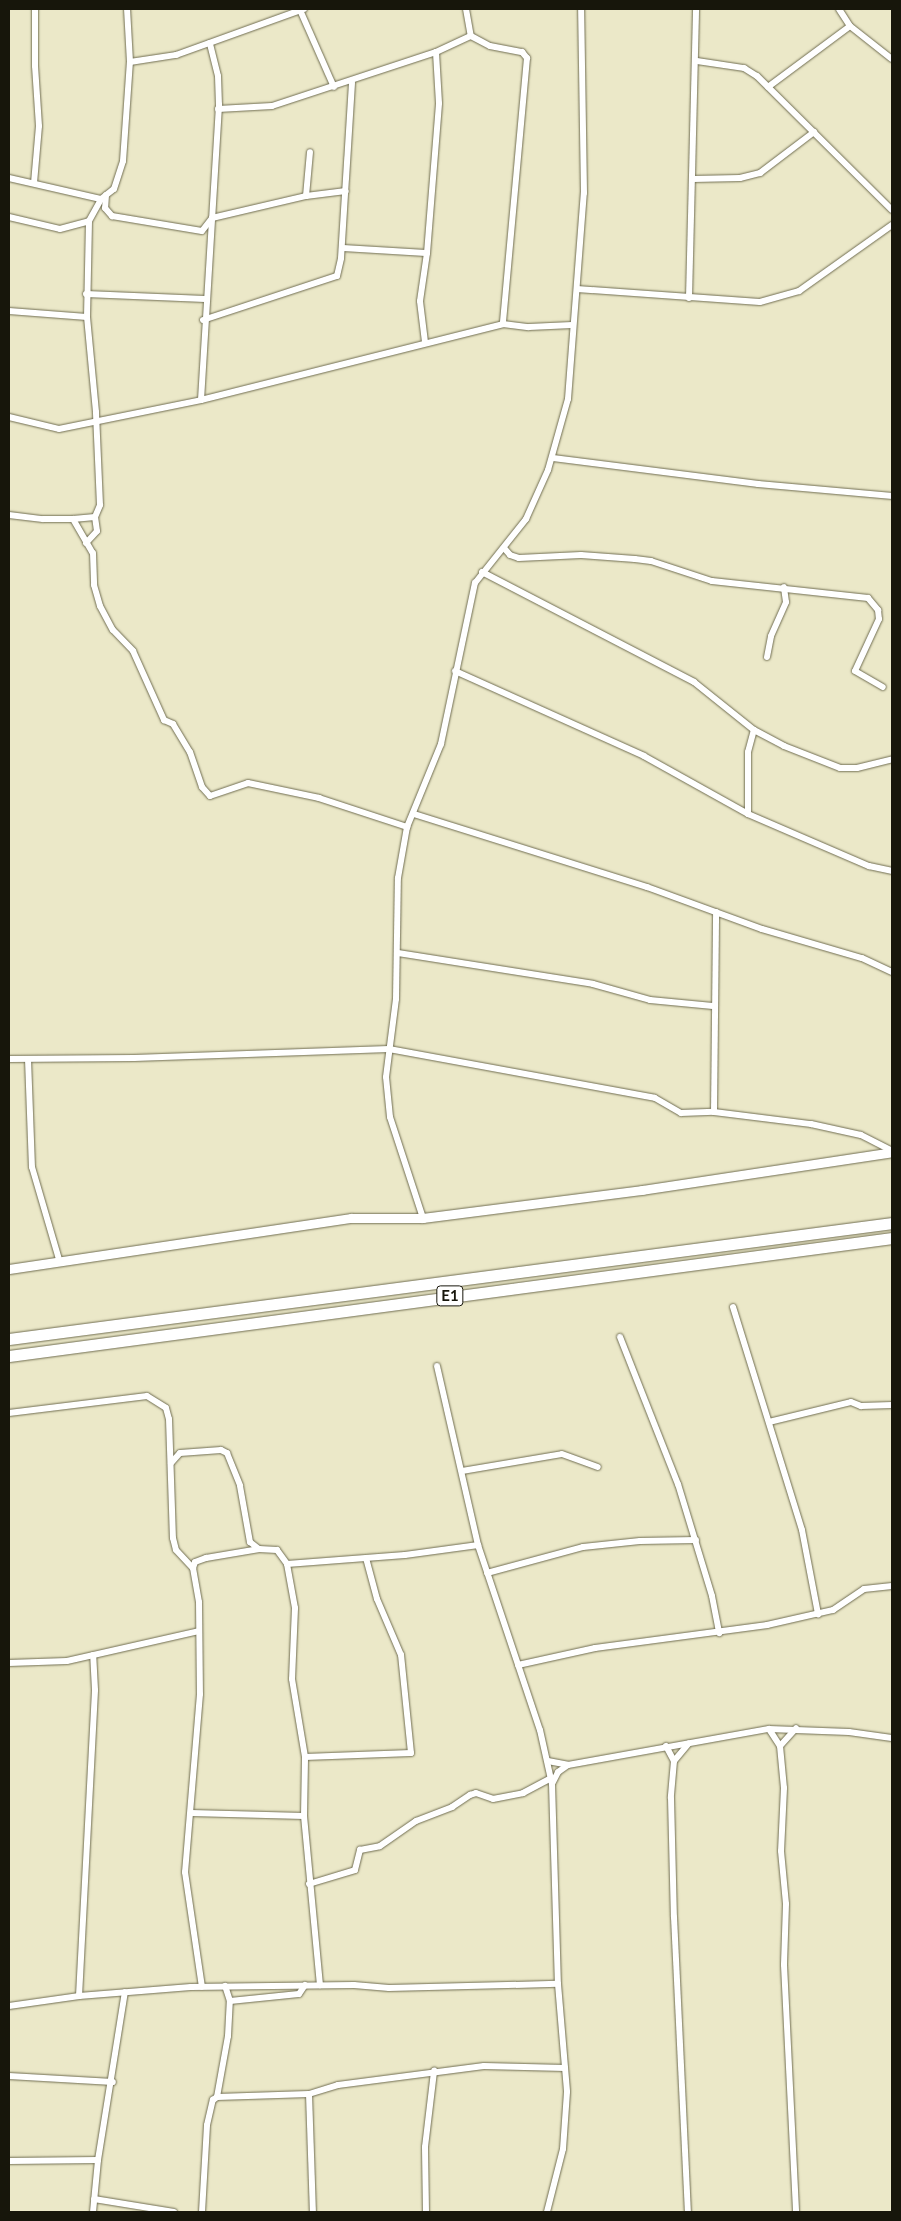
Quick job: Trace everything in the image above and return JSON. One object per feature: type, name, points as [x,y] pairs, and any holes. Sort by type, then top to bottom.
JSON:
[{"type":"highway","name":"E1","points":[[9,1340],[892,1223]]},
{"type":"highway","name":"E1","points":[[9,1356],[892,1238]]},
{"type":"street","points":[[34,183],[39,126],[35,66],[35,9]]},
{"type":"street","points":[[86,543],[97,531],[95,516],[102,498],[87,317],[89,221],[103,197],[120,177],[124,161],[130,62],[127,9]]},
{"type":"street","points":[[466,9],[471,36]]},
{"type":"street","points":[[423,1218],[390,1117],[386,1077],[396,999],[398,878],[406,827],[414,814],[441,744],[474,583],[526,519],[553,458],[568,399],[572,325],[577,290],[584,193],[581,9]]},
{"type":"street","points":[[689,298],[697,61],[696,9]]},
{"type":"street","points":[[839,9],[850,26],[892,59]]},
{"type":"street","points":[[130,62],[176,55],[289,11],[302,10],[334,87]]},
{"type":"street","points":[[768,87],[850,26]]},
{"type":"street","points":[[218,110],[272,106],[352,82],[436,52],[471,36]]},
{"type":"street","points":[[471,36],[490,46],[522,52],[527,58],[503,324]]},
{"type":"street","points":[[201,400],[203,320],[212,218],[218,110],[218,76],[210,43]]},
{"type":"street","points":[[425,342],[420,301],[427,253],[439,103],[436,52]]},
{"type":"street","points":[[697,61],[744,68],[768,87],[892,210]]},
{"type":"street","points":[[203,320],[333,278],[339,271],[352,82]]},
{"type":"street","points":[[693,179],[740,178],[760,173],[814,132]]},
{"type":"street","points":[[306,196],[310,152]]},
{"type":"street","points":[[9,178],[103,197]]},
{"type":"street","points":[[103,197],[106,208],[112,216],[202,231],[212,218],[306,196],[346,191]]},
{"type":"street","points":[[9,217],[60,229],[89,221]]},
{"type":"street","points":[[577,290],[741,302],[780,298],[799,291],[892,225]]},
{"type":"street","points":[[342,248],[427,253]]},
{"type":"street","points":[[86,294],[205,299]]},
{"type":"street","points":[[9,311],[87,317]]},
{"type":"street","points":[[9,418],[59,429],[201,400],[425,342],[503,324],[530,327],[572,325]]},
{"type":"street","points":[[553,458],[758,484],[892,496]]},
{"type":"street","points":[[9,514],[42,520],[95,516]]},
{"type":"street","points":[[73,519],[93,553],[94,585],[100,606],[113,630],[132,651],[164,720],[173,724],[190,752],[202,787],[210,796],[248,783],[319,798],[406,827]]},
{"type":"street","points":[[504,548],[510,555],[519,558],[581,555],[635,559],[650,561],[712,581],[784,587],[868,598],[875,604],[879,619],[855,671],[883,687]]},
{"type":"street","points":[[482,572],[694,682],[754,730],[822,763],[840,768],[857,768],[892,759]]},
{"type":"street","points":[[767,657],[771,636],[786,602],[784,587]]},
{"type":"street","points":[[456,671],[644,756],[748,814],[869,866],[892,872]]},
{"type":"street","points":[[748,814],[748,752],[754,730]]},
{"type":"street","points":[[414,814],[647,887],[716,912],[862,958],[892,972]]},
{"type":"street","points":[[714,1112],[713,1006],[716,912]]},
{"type":"street","points":[[398,953],[594,984],[650,1000],[713,1006]]},
{"type":"street","points":[[9,1059],[134,1058],[389,1049],[655,1098],[681,1113],[714,1112],[844,1131],[861,1135],[892,1152]]},
{"type":"street","points":[[28,1059],[31,1160],[60,1262]]},
{"type":"street","points":[[9,1269],[351,1218],[423,1218],[642,1190],[892,1152]]},
{"type":"street","points":[[733,1307],[802,1530],[818,1614]]},
{"type":"street","points":[[620,1337],[648,1401],[696,1540],[719,1633]]},
{"type":"street","points":[[437,1366],[478,1545],[518,1665],[548,1761],[552,1781],[558,1984],[567,2092],[563,2149],[547,2212]]},
{"type":"street","points":[[9,1413],[147,1396],[166,1408],[173,1538],[176,1550],[193,1568]]},
{"type":"street","points":[[769,1422],[851,1402],[861,1406],[892,1405]]},
{"type":"street","points":[[170,1463],[180,1453],[222,1450],[227,1453],[240,1486],[250,1542],[259,1550]]},
{"type":"street","points":[[462,1471],[562,1454],[598,1467]]},
{"type":"street","points":[[487,1573],[582,1547],[640,1541],[696,1540]]},
{"type":"street","points":[[287,1564],[366,1558],[478,1545]]},
{"type":"street","points":[[202,1986],[185,1872],[200,1694],[199,1631],[193,1568],[195,1562],[206,1558],[259,1550],[277,1550],[287,1564],[295,1608],[292,1679],[305,1757],[304,1816],[320,1985]]},
{"type":"street","points":[[305,1757],[411,1753],[401,1655],[377,1599],[366,1558]]},
{"type":"street","points":[[518,1665],[595,1648],[719,1633],[818,1614],[833,1610],[864,1589],[892,1586]]},
{"type":"street","points":[[9,1663],[67,1661],[199,1631]]},
{"type":"street","points":[[79,1996],[94,1709],[93,1655]]},
{"type":"street","points":[[548,1761],[568,1765],[769,1729],[796,1728],[892,1738]]},
{"type":"street","points":[[780,1746],[796,1728]]},
{"type":"street","points":[[769,1729],[780,1746],[784,1788],[780,1850],[786,1904],[784,1965],[796,2212]]},
{"type":"street","points":[[674,1761],[690,1742]]},
{"type":"street","points":[[666,1746],[674,1761],[671,1798],[674,1918],[688,2212]]},
{"type":"street","points":[[309,1884],[355,1870],[360,1850],[380,1846],[416,1821],[452,1807],[470,1795],[500,1798],[524,1793],[552,1781],[558,1772],[568,1765]]},
{"type":"street","points":[[191,1813],[304,1816]]},
{"type":"street","points":[[9,2006],[79,1996],[202,1986],[320,1985],[389,1988],[558,1984]]},
{"type":"street","points":[[230,2001],[299,1994],[305,1985]]},
{"type":"street","points":[[218,2097],[230,2001],[225,1986]]},
{"type":"street","points":[[93,2212],[98,2160],[113,2082],[125,1992]]},
{"type":"street","points":[[202,2212],[207,2125],[213,2100],[218,2097],[309,2094],[338,2085],[484,2066],[565,2068]]},
{"type":"street","points":[[426,2212],[425,2147],[434,2071]]},
{"type":"street","points":[[9,2076],[113,2082]]},
{"type":"street","points":[[309,2094],[313,2212]]},
{"type":"street","points":[[9,2161],[98,2160]]},
{"type":"street","points":[[94,2199],[174,2212]]}]
